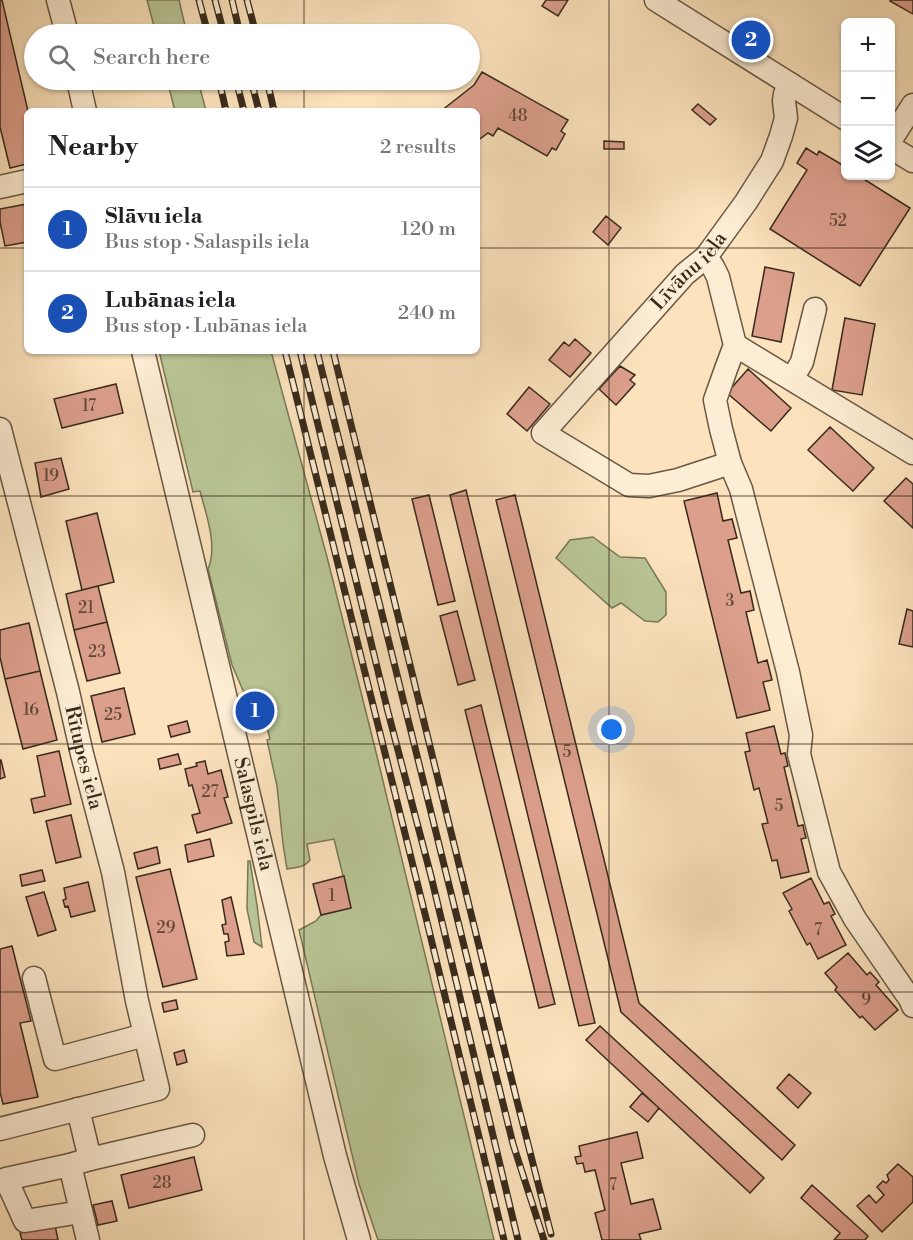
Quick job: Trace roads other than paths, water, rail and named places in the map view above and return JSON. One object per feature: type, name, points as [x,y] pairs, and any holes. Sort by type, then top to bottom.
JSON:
[{"type":"street","points":[[58,0],[64,24]]},
{"type":"street","points":[[656,0],[841,116]]},
{"type":"street","name":"Līvānu iela","points":[[730,463],[669,482],[649,486],[629,485],[543,433],[685,274],[706,257],[746,202],[772,161],[782,136],[786,118],[785,94],[790,84]]},
{"type":"street","points":[[80,90],[84,108]]},
{"type":"street","points":[[895,134],[913,105]]},
{"type":"street","points":[[895,150],[913,162]]},
{"type":"street","points":[[0,188],[24,182]]},
{"type":"street","points":[[706,257],[718,277],[735,345],[715,400],[730,463],[741,489],[788,672],[801,735],[799,754],[829,872],[855,919],[912,1002]]},
{"type":"street","points":[[792,379],[802,362],[815,309]]},
{"type":"street","points":[[735,345],[913,453]]},
{"type":"street","name":"Salaspils iela","points":[[144,354],[335,1156],[359,1240]]},
{"type":"street","name":"Rītupes iela","points":[[0,429],[113,872],[137,1001],[158,1089],[78,1109]]},
{"type":"street","points":[[34,978],[55,1059],[145,1035]]},
{"type":"street","points":[[0,1129],[78,1109],[81,1212],[88,1240]]},
{"type":"street","points":[[81,1212],[25,1221],[6,1179],[193,1135]]},
{"type":"railway","points":[[199,0],[205,24]]},
{"type":"railway","points":[[215,0],[221,24]]},
{"type":"railway","points":[[232,0],[238,24]]},
{"type":"railway","points":[[247,0],[253,24]]},
{"type":"railway","points":[[221,90],[225,108]]},
{"type":"railway","points":[[239,90],[243,108]]},
{"type":"railway","points":[[254,90],[258,108]]},
{"type":"railway","points":[[269,90],[273,108]]},
{"type":"railway","points":[[286,354],[504,1240]]},
{"type":"railway","points":[[301,354],[388,712],[431,876],[518,1240]]},
{"type":"railway","points":[[318,354],[513,1144],[544,1240]]},
{"type":"railway","points":[[334,354],[551,1234]]},
{"type":"place","name":"Lubānas iela","points":[[751,40]]},
{"type":"place","name":"Slāvu iela","points":[[255,711]]}]
